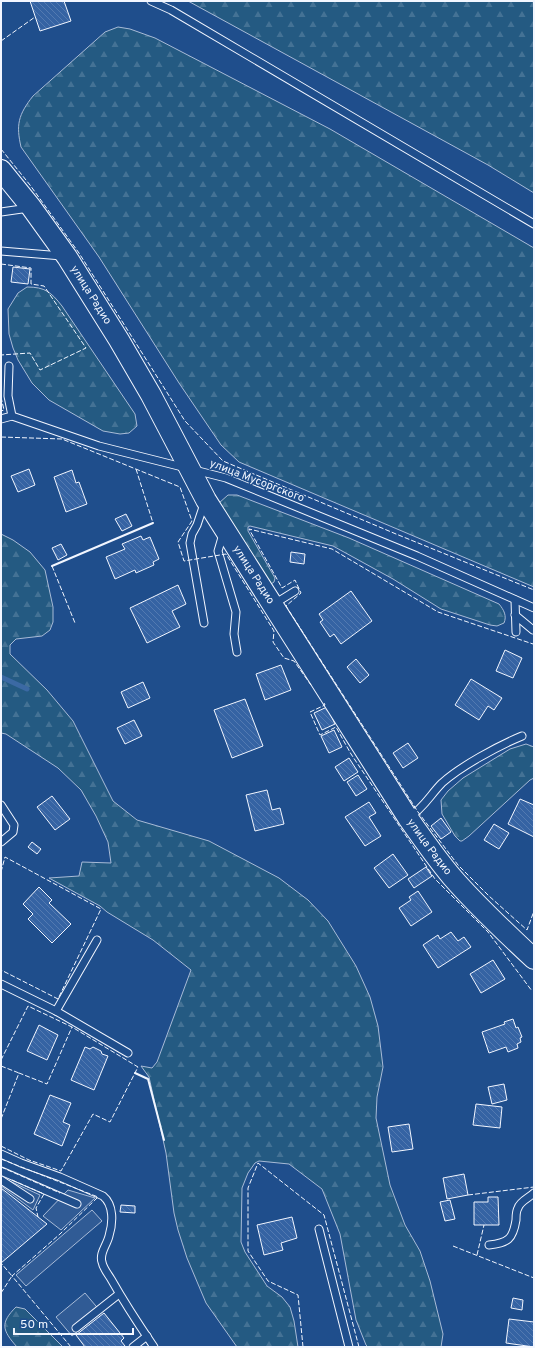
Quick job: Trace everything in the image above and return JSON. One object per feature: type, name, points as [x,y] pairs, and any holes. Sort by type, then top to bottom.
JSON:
[{"type":"main road","name":"улица Радио","points":[[1,170],[31,207],[67,257],[119,340],[151,395],[206,500],[408,818],[452,877],[490,918],[534,959]]},
{"type":"lane","points":[[150,1],[171,10],[534,224]]},
{"type":"lane","points":[[1,212],[31,207]]},
{"type":"lane","points":[[1,251],[67,257]]},
{"type":"lane","points":[[1,419],[12,416],[8,396],[8,366]]},
{"type":"lane","name":"улица Мусоргского","points":[[12,416],[99,446],[226,478],[417,556],[534,608]]},
{"type":"lane","points":[[204,623],[190,543],[192,534],[206,500]]},
{"type":"lane","points":[[225,530],[218,551],[236,612],[234,634],[237,652]]},
{"type":"lane","points":[[272,605],[295,591]]},
{"type":"lane","points":[[515,600],[516,632]]},
{"type":"lane","points":[[515,615],[533,630]]},
{"type":"lane","points":[[408,818],[418,812],[442,784],[455,773],[506,743],[522,736]]},
{"type":"lane","points":[[1,805],[14,825],[13,832],[1,842]]},
{"type":"lane","points":[[56,1012],[97,940]]},
{"type":"lane","points":[[1,984],[56,1012],[128,1053]]},
{"type":"lane","points":[[1,1154],[60,1177],[109,1200],[112,1209],[111,1221],[109,1236],[102,1251],[102,1262],[119,1294],[154,1347]]},
{"type":"lane","points":[[1,1171],[77,1204]]},
{"type":"lane","points":[[1,1180],[30,1199]]},
{"type":"lane","points":[[489,1245],[506,1241],[511,1237],[514,1232],[517,1208],[534,1193]]},
{"type":"lane","points":[[319,1229],[349,1347]]},
{"type":"lane","points":[[76,1328],[119,1294]]},
{"type":"lane","points":[[133,1347],[147,1336]]},
{"type":"green space","points":[[188,1],[534,1],[534,193],[488,165]]},
{"type":"green space","points":[[118,27],[130,29],[155,38],[330,129],[534,248],[534,587],[239,462],[221,445],[179,383],[99,257],[21,147],[19,126],[21,115],[33,96],[105,32]]},
{"type":"green space","points":[[27,287],[39,288],[47,291],[62,306],[135,414],[137,426],[129,433],[120,434],[103,431],[49,400],[32,383],[18,360],[9,334],[8,309],[18,293]]},
{"type":"green space","points":[[228,495],[237,495],[349,538],[499,604],[504,613],[504,623],[497,626],[490,625],[441,609],[393,579],[333,546],[250,526],[248,527],[248,531],[275,578],[274,582],[271,584],[219,503]]},
{"type":"green space","points":[[1,534],[13,540],[30,552],[45,570],[53,607],[53,622],[50,630],[42,636],[16,639],[10,645],[10,654],[47,690],[73,721],[113,801],[137,820],[209,841],[279,878],[308,900],[328,921],[356,966],[370,997],[378,1026],[383,1067],[377,1097],[376,1118],[390,1185],[405,1225],[420,1251],[430,1281],[443,1334],[441,1347],[368,1347],[366,1345],[356,1320],[340,1234],[322,1189],[289,1164],[259,1161],[255,1163],[248,1173],[242,1188],[241,1242],[245,1252],[267,1286],[282,1297],[290,1307],[298,1347],[237,1347],[206,1303],[187,1258],[178,1230],[174,1213],[166,1153],[149,1077],[141,1066],[152,1068],[157,1062],[191,970],[153,940],[107,912],[100,906],[49,878],[79,876],[82,862],[111,863],[108,842],[96,816],[81,790],[58,768],[6,734],[1,733]]},
{"type":"green space","points":[[526,744],[534,747],[534,778],[469,836],[460,841],[455,836],[442,814],[441,800],[448,791],[463,778],[510,749]]},
{"type":"green space","points":[[16,1307],[25,1309],[63,1347],[17,1347],[8,1336],[5,1327],[7,1318]]},
{"type":"shaded area","points":[[3,1178],[40,1195],[33,1210],[1,1186],[1,1179]]},
{"type":"shaded area","points":[[68,1190],[95,1198],[61,1230],[43,1216]]},
{"type":"shaded area","points":[[92,1210],[102,1221],[26,1286],[16,1275]]},
{"type":"shaded area","points":[[85,1293],[101,1312],[72,1336],[56,1317]]},
{"type":"building","points":[[30,1],[64,1],[71,21],[40,31]]},
{"type":"building","points":[[13,267],[30,269],[28,284],[11,282]]},
{"type":"building","points":[[29,469],[35,485],[18,492],[11,476]]},
{"type":"building","points":[[72,470],[76,483],[79,482],[87,504],[66,512],[54,477]]},
{"type":"building","points":[[126,514],[132,526],[122,531],[115,519]]},
{"type":"building","points":[[141,536],[143,540],[150,537],[159,559],[153,562],[154,565],[136,573],[135,570],[115,579],[106,557],[125,549],[122,544]]},
{"type":"building","points":[[61,544],[67,555],[58,560],[52,548]]},
{"type":"building","points":[[291,552],[305,554],[304,564],[290,562]]},
{"type":"building","points":[[178,585],[186,604],[172,611],[180,627],[147,643],[130,608]]},
{"type":"building","points":[[351,591],[372,621],[341,644],[334,634],[330,637],[320,622],[323,620],[319,614]]},
{"type":"building","points":[[505,650],[522,658],[513,678],[496,671]]},
{"type":"building","points":[[356,659],[369,675],[360,683],[347,667]]},
{"type":"building","points":[[281,665],[291,690],[265,700],[256,674]]},
{"type":"building","points":[[471,679],[502,698],[494,710],[488,706],[479,720],[455,705]]},
{"type":"building","points":[[143,682],[150,698],[128,708],[121,692]]},
{"type":"building","points":[[245,699],[263,746],[232,758],[214,710]]},
{"type":"building","points":[[327,707],[335,724],[322,730],[314,713]]},
{"type":"building","points":[[134,720],[142,736],[125,744],[117,728]]},
{"type":"building","points":[[334,730],[342,747],[329,753],[321,736]]},
{"type":"building","points":[[408,743],[418,758],[403,768],[393,753]]},
{"type":"building","points":[[349,758],[358,772],[344,781],[335,767]]},
{"type":"building","points":[[358,775],[367,789],[356,796],[347,782]]},
{"type":"building","points":[[267,790],[272,810],[280,808],[284,824],[255,831],[246,795]]},
{"type":"building","points":[[52,796],[70,819],[55,830],[37,807]]},
{"type":"building","points":[[520,799],[534,805],[534,837],[508,824]]},
{"type":"building","points":[[369,802],[376,813],[369,817],[381,836],[365,846],[345,817]]},
{"type":"building","points":[[441,818],[451,832],[441,839],[431,826]]},
{"type":"building","points":[[494,824],[509,833],[499,849],[484,840]]},
{"type":"building","points":[[32,842],[41,849],[37,854],[28,847]]},
{"type":"building","points":[[393,854],[408,875],[389,888],[374,868]]},
{"type":"building","points":[[426,867],[432,876],[414,888],[408,879]]},
{"type":"building","points":[[39,887],[52,900],[49,903],[71,924],[52,943],[28,919],[33,914],[23,904]]},
{"type":"building","points":[[418,891],[432,912],[411,926],[399,908],[411,900],[409,897]]},
{"type":"building","points":[[451,932],[458,941],[464,937],[471,947],[438,968],[423,945],[438,935],[440,939]]},
{"type":"building","points":[[493,960],[505,979],[481,993],[470,974]]},
{"type":"building","points":[[513,1019],[516,1028],[518,1027],[522,1037],[520,1038],[521,1042],[517,1044],[518,1048],[508,1052],[506,1047],[489,1053],[482,1032],[505,1024],[504,1022]]},
{"type":"building","points":[[39,1025],[58,1035],[47,1060],[27,1051]]},
{"type":"building","points":[[85,1047],[90,1049],[93,1047],[101,1051],[102,1054],[108,1056],[94,1090],[71,1080]]},
{"type":"building","points":[[504,1084],[507,1100],[492,1104],[488,1087]]},
{"type":"building","points":[[50,1095],[71,1103],[63,1122],[70,1125],[62,1146],[34,1134]]},
{"type":"building","points":[[476,1104],[502,1107],[500,1128],[473,1125]]},
{"type":"building","points":[[409,1124],[413,1149],[392,1152],[388,1127]]},
{"type":"building","points":[[464,1174],[468,1195],[447,1199],[443,1178]]},
{"type":"building","points":[[1,1188],[47,1224],[1,1263]]},
{"type":"building","points":[[488,1197],[498,1197],[499,1225],[474,1225],[474,1202],[488,1202]]},
{"type":"building","points":[[450,1200],[455,1219],[445,1221],[440,1202]]},
{"type":"building","points":[[121,1205],[135,1206],[135,1213],[120,1212]]},
{"type":"building","points":[[292,1217],[297,1238],[281,1243],[283,1250],[264,1255],[257,1225]]},
{"type":"building","points":[[513,1298],[523,1300],[522,1310],[511,1308]]},
{"type":"building","points":[[104,1313],[124,1338],[121,1341],[125,1346],[85,1347],[76,1335]]},
{"type":"building","points":[[509,1319],[534,1322],[534,1347],[506,1343]]},
{"type":"waterway","points":[[1,677],[27,689]]},
{"type":"fence","points":[[1,41],[35,17]]},
{"type":"fence","points":[[1,149],[30,185],[79,253],[185,421],[223,461],[534,590]]},
{"type":"fence","points":[[1,264],[31,268],[31,284],[44,286],[86,348],[40,370],[30,353],[1,355]]},
{"type":"fence","points":[[1,397],[4,410],[1,411]]},
{"type":"fence","points":[[1,437],[62,439],[180,487],[192,521],[178,542],[184,561],[226,554],[274,631],[273,642],[284,658],[294,661],[311,685]]},
{"type":"fence","points":[[136,469],[153,523]]},
{"type":"fence","points":[[534,642],[533,644],[438,612],[332,549],[249,529],[282,588],[295,580],[301,593],[286,606],[418,812],[458,865],[489,896],[527,930],[534,911]]},
{"type":"fence","points":[[52,566],[75,623]]},
{"type":"fence","points":[[324,703],[325,705],[310,712],[320,735],[336,727],[351,754],[435,879],[488,932],[532,991]]},
{"type":"fence","points":[[1,872],[5,857],[101,909],[58,999],[1,970]]},
{"type":"fence","points":[[1,1060],[28,1006],[72,1027],[138,1067],[110,1122],[93,1114],[61,1171],[29,1160],[1,1146]]},
{"type":"fence","points":[[1,1119],[19,1073],[47,1084],[72,1027]]},
{"type":"fence","points":[[1,1066],[19,1073]]},
{"type":"fence","points":[[1,1159],[98,1197],[60,1234],[12,1276],[71,1347]]},
{"type":"fence","points":[[303,1347],[298,1295],[268,1281],[248,1251],[248,1188],[258,1163],[324,1215],[359,1347]]},
{"type":"fence","points":[[1,1167],[60,1193]]},
{"type":"fence","points":[[12,1180],[44,1194],[36,1208],[38,1217]]},
{"type":"fence","points":[[468,1195],[534,1187]]},
{"type":"fence","points":[[477,1255],[484,1225]]},
{"type":"fence","points":[[453,1246],[534,1278]]},
{"type":"fence","points":[[1,1263],[12,1276],[1,1293]]},
{"type":"wall","points":[[52,566],[153,523]]},
{"type":"wall","points":[[135,1073],[148,1079],[164,1140]]}]
